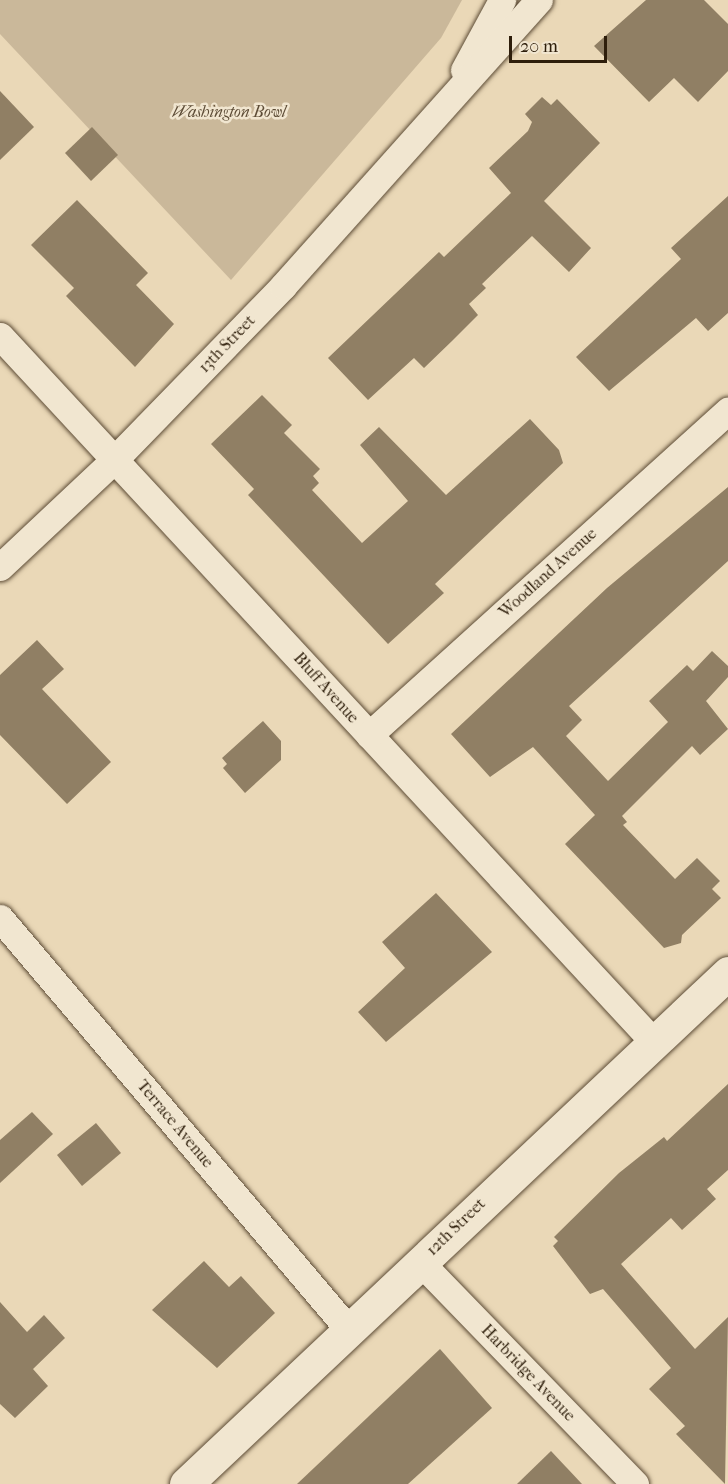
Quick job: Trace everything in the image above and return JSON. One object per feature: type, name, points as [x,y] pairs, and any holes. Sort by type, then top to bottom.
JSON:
[{"type":"street","name":"13th Street","points":[[442,111],[502,0]]},
{"type":"street","name":"13th Street","points":[[0,567],[116,458],[442,111],[539,0]]},
{"type":"street","name":"Bluff Avenue","points":[[0,336],[116,458],[652,1040]]},
{"type":"street","name":"Woodland Avenue","points":[[369,735],[728,411]]},
{"type":"street","name":"Terrace Avenue","points":[[0,918],[349,1330]]},
{"type":"street","name":"12th Street","points":[[186,1484],[652,1040],[728,973]]},
{"type":"street","name":"Harbridge Avenue","points":[[420,1262],[635,1484]]},
{"type":"green space","name":"Washington Bowl","points":[[0,0],[462,0],[441,38],[231,280],[0,34]]},
{"type":"building","points":[[646,0],[704,0],[728,24],[728,71],[698,102],[674,78],[649,102],[594,46]]},
{"type":"building","points":[[0,91],[34,127],[0,160]]},
{"type":"building","points":[[542,97],[551,105],[557,99],[600,143],[544,201],[591,248],[569,272],[532,236],[482,284],[486,288],[469,304],[478,315],[424,368],[414,358],[368,400],[328,358],[439,252],[444,257],[511,193],[489,168],[528,131],[532,122],[525,114]]},
{"type":"building","points":[[92,127],[118,155],[91,181],[65,153]]},
{"type":"building","points":[[728,196],[728,313],[708,331],[696,318],[609,391],[576,357],[681,259],[671,248]]},
{"type":"building","points":[[77,200],[148,273],[136,285],[174,324],[135,367],[66,296],[74,288],[31,245]]},
{"type":"building","points":[[262,395],[292,425],[284,433],[320,469],[313,476],[319,483],[312,490],[362,543],[408,501],[360,445],[379,427],[446,495],[530,419],[559,450],[563,463],[435,584],[444,593],[388,644],[248,495],[254,489],[211,444]]},
{"type":"building","points":[[728,487],[728,561],[569,706],[582,720],[566,736],[608,781],[668,722],[649,701],[687,665],[693,671],[712,651],[728,666],[728,677],[706,701],[728,729],[700,755],[692,746],[622,816],[627,822],[623,825],[675,879],[697,858],[720,881],[712,889],[721,898],[682,935],[681,943],[664,948],[565,844],[595,815],[533,747],[490,777],[451,734],[607,588]]},
{"type":"building","points":[[37,640],[64,669],[42,689],[111,762],[67,804],[0,735],[0,675]]},
{"type":"building","points":[[263,721],[281,741],[281,760],[245,793],[223,768],[227,764],[222,758]]},
{"type":"building","points":[[436,893],[492,952],[386,1042],[358,1012],[405,968],[382,942]]},
{"type":"building","points":[[728,1084],[728,1170],[707,1189],[716,1199],[682,1230],[671,1218],[621,1264],[695,1349],[728,1317],[725,1484],[676,1434],[685,1426],[649,1389],[671,1368],[603,1289],[590,1294],[553,1246],[558,1241],[554,1237],[619,1173],[664,1137],[667,1141]]},
{"type":"building","points":[[32,1112],[53,1134],[0,1183],[0,1140]]},
{"type":"building","points":[[96,1123],[121,1153],[82,1186],[57,1155]]},
{"type":"building","points":[[204,1261],[229,1287],[241,1276],[275,1313],[217,1368],[152,1310]]},
{"type":"building","points":[[0,1302],[27,1332],[44,1315],[65,1338],[33,1369],[48,1386],[15,1418],[0,1404]]},
{"type":"building","points":[[440,1349],[492,1408],[408,1484],[297,1484]]},
{"type":"building","points":[[551,1451],[582,1484],[517,1484]]}]
